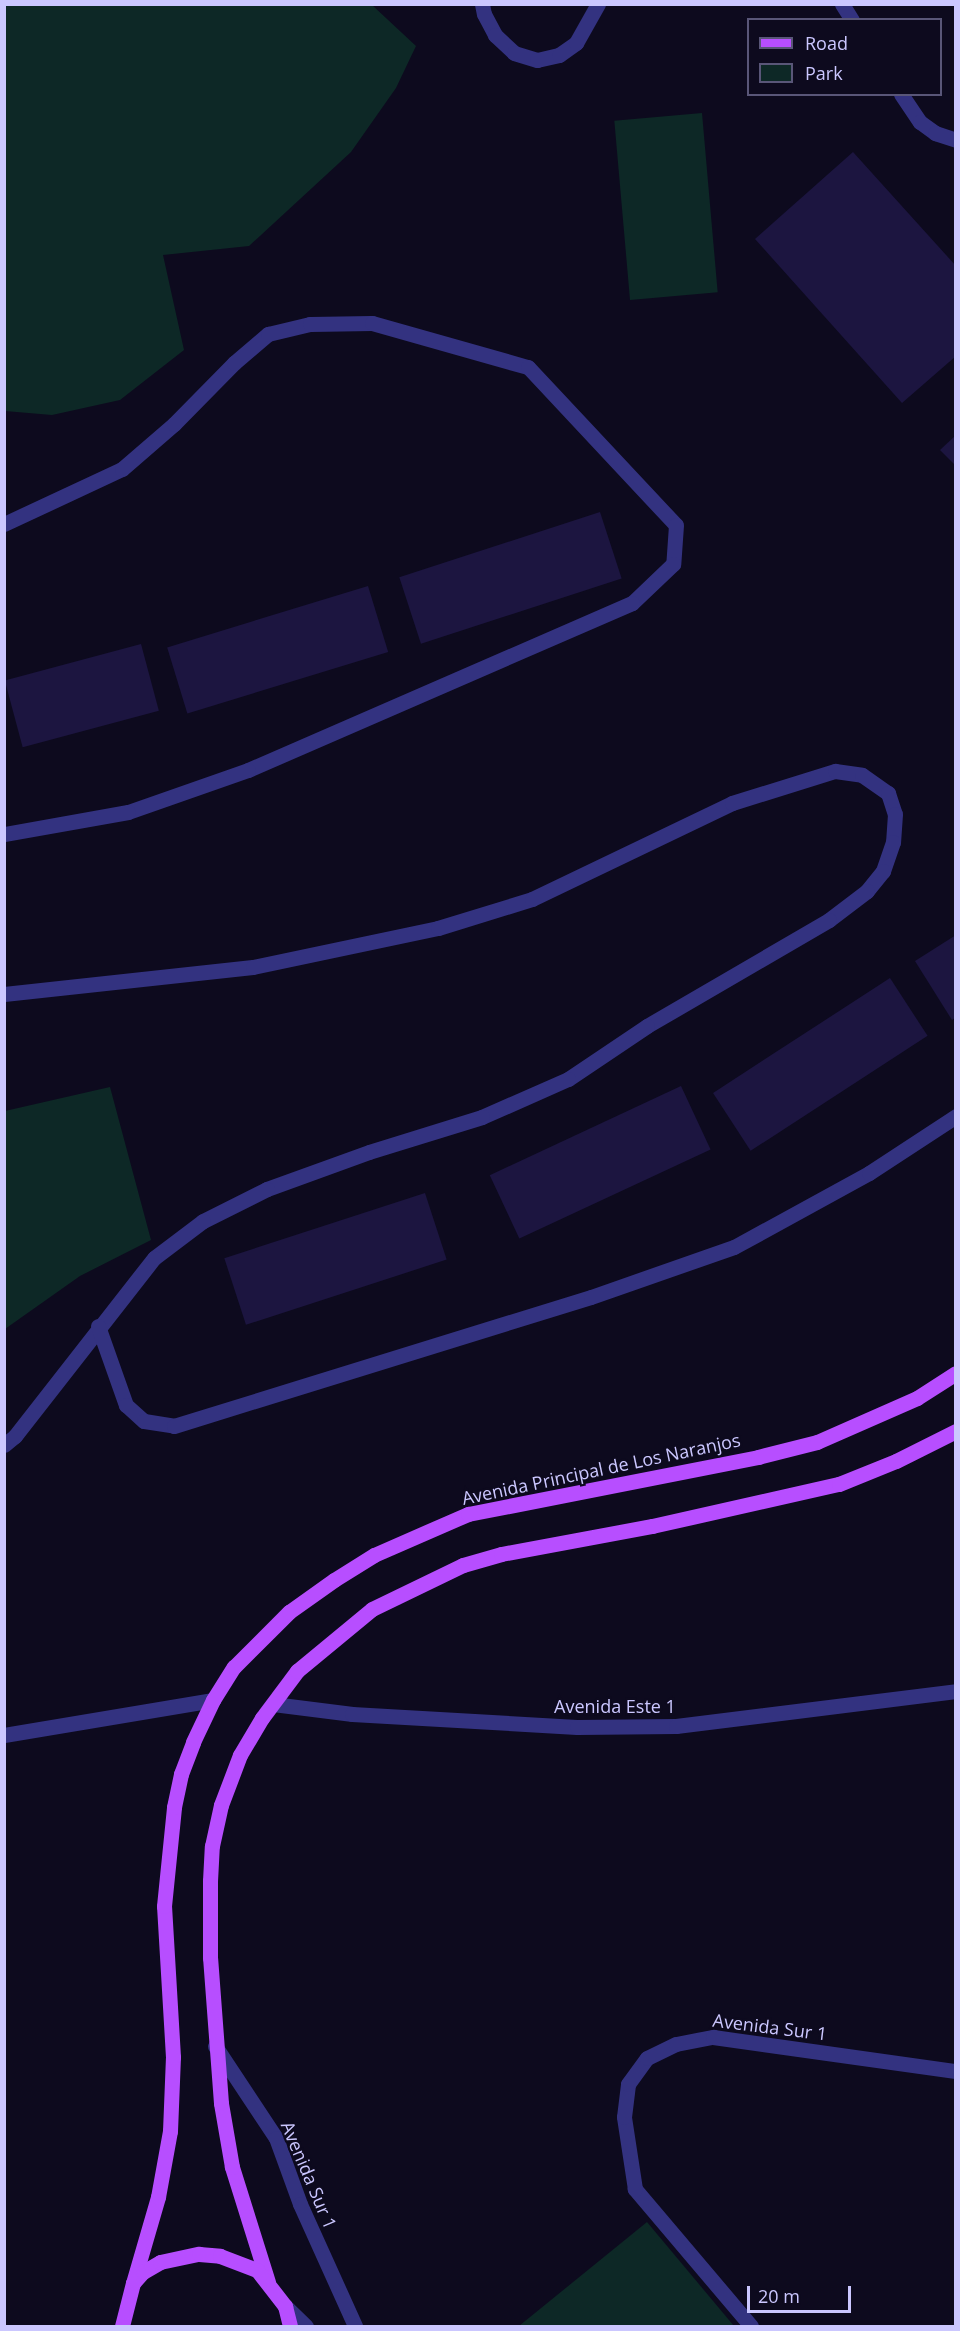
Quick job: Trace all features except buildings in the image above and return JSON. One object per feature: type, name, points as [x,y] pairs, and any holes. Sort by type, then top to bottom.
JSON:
[{"type":"main road","name":"Avenida Principal de Los Naranjos","points":[[122,2326],[158,2197],[170,2131],[173,2057],[164,1906],[174,1807],[181,1774],[213,1700],[234,1667],[289,1612],[374,1555],[468,1514],[758,1457],[817,1442],[917,1398],[956,1372]]},
{"type":"main road","points":[[268,2282],[232,2167],[215,2046],[210,1958],[212,1846],[221,1805],[240,1755],[297,1671],[372,1609],[463,1564],[501,1554],[652,1526],[838,1484],[896,1461],[956,1431]]},
{"type":"main road","points":[[133,2283],[160,2262],[199,2254],[220,2256],[257,2270],[285,2306],[290,2326]]},
{"type":"street","points":[[482,4],[484,14],[495,35],[514,54],[537,60],[559,55],[576,43],[598,4]]},
{"type":"street","points":[[842,4],[851,18]]},
{"type":"street","points":[[902,96],[920,122],[935,133],[956,140]]},
{"type":"street","points":[[4,524],[122,469],[174,424],[234,363],[268,334],[310,324],[372,323],[528,367],[676,525],[673,564],[632,603],[248,770],[128,812],[4,834]]},
{"type":"street","points":[[4,994],[253,967],[438,928],[532,899],[732,803],[835,771],[861,775],[888,794],[896,813],[893,842],[883,871],[867,891],[829,920],[647,1026],[568,1079],[482,1117],[369,1152],[267,1189],[203,1221],[154,1258],[98,1326],[15,1436],[4,1445]]},
{"type":"street","points":[[98,1326],[126,1405],[144,1421],[174,1426],[591,1297],[734,1247],[868,1173],[956,1116]]},
{"type":"street","name":"Avenida Este 1","points":[[273,1704],[352,1714],[566,1726],[676,1726],[956,1691]]},
{"type":"street","points":[[4,1735],[213,1700]]},
{"type":"street","name":"Avenida Sur 1","points":[[751,2326],[635,2189],[624,2117],[628,2084],[647,2058],[676,2044],[713,2037],[956,2072]]},
{"type":"street","name":"Avenida Sur 1","points":[[215,2046],[276,2138],[300,2204],[355,2326]]},
{"type":"street","points":[[285,2306],[306,2326]]},
{"type":"green space","points":[[4,5],[372,5],[416,46],[396,88],[351,152],[249,246],[163,255],[184,350],[120,400],[52,415],[5,411]]},
{"type":"green space","points":[[702,113],[718,292],[630,300],[614,121]]},
{"type":"green space","points":[[110,1087],[151,1240],[80,1276],[5,1329],[5,1111]]},
{"type":"green space","points":[[647,2222],[734,2326],[519,2326]]}]
